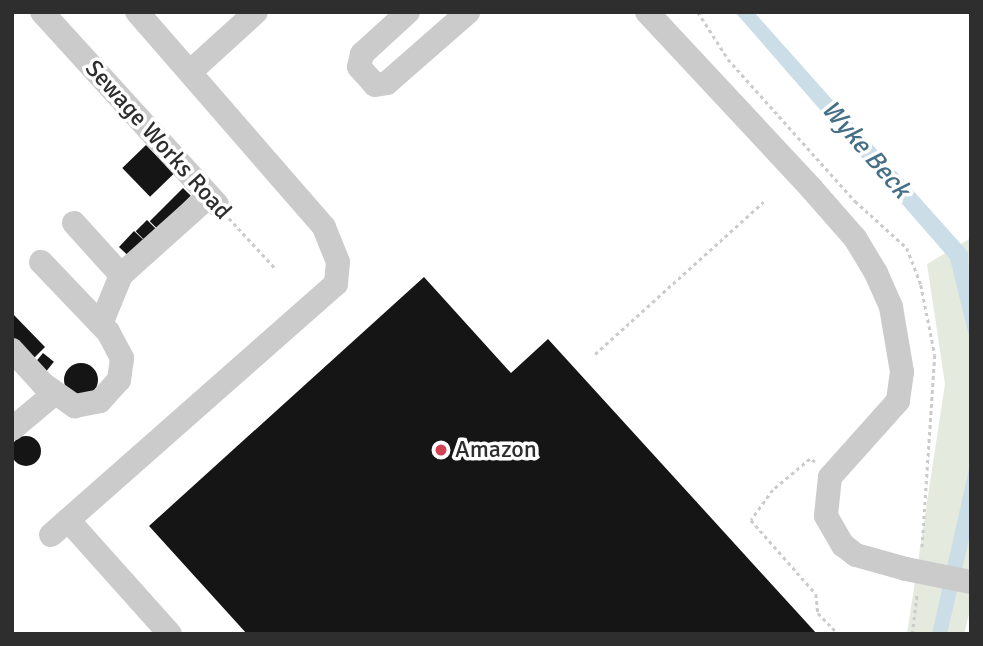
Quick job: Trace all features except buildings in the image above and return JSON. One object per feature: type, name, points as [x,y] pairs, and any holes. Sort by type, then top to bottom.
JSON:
[{"type":"lane","name":"Sewage Works Road","points":[[41,12],[213,200]]},
{"type":"lane","points":[[137,12],[324,227],[338,262],[336,284],[60,527],[170,634]]},
{"type":"lane","points":[[190,72],[256,12]]},
{"type":"lane","points":[[408,12],[362,54],[359,67],[375,85],[387,83],[468,12]]},
{"type":"lane","points":[[647,12],[855,239],[891,307],[902,372],[898,401],[834,471],[825,497],[831,530],[856,555],[906,569],[971,582]]},
{"type":"lane","points":[[101,324],[121,275],[213,200]]},
{"type":"lane","points":[[74,223],[121,275]]},
{"type":"lane","points":[[12,350],[55,393],[75,406],[87,406],[110,393],[119,380],[122,358],[101,324],[41,262]]},
{"type":"lane","points":[[12,429],[55,393]]},
{"type":"path","name":"Sewage Works Road","points":[[213,200],[274,267]]},
{"type":"path","points":[[595,354],[763,202]]},
{"type":"path","points":[[834,471],[810,459],[773,490],[751,520],[816,594],[818,613],[838,634]]},
{"type":"shaded area","points":[[971,238],[971,606],[964,634],[907,634],[945,384],[927,264]]},
{"type":"water","name":"Wyke Beck","points":[[735,12],[754,12],[968,252],[971,344],[950,259]]},
{"type":"water","points":[[971,460],[971,531],[947,634],[932,634]]},
{"type":"place","name":"Amazon","points":[[441,450]]}]
